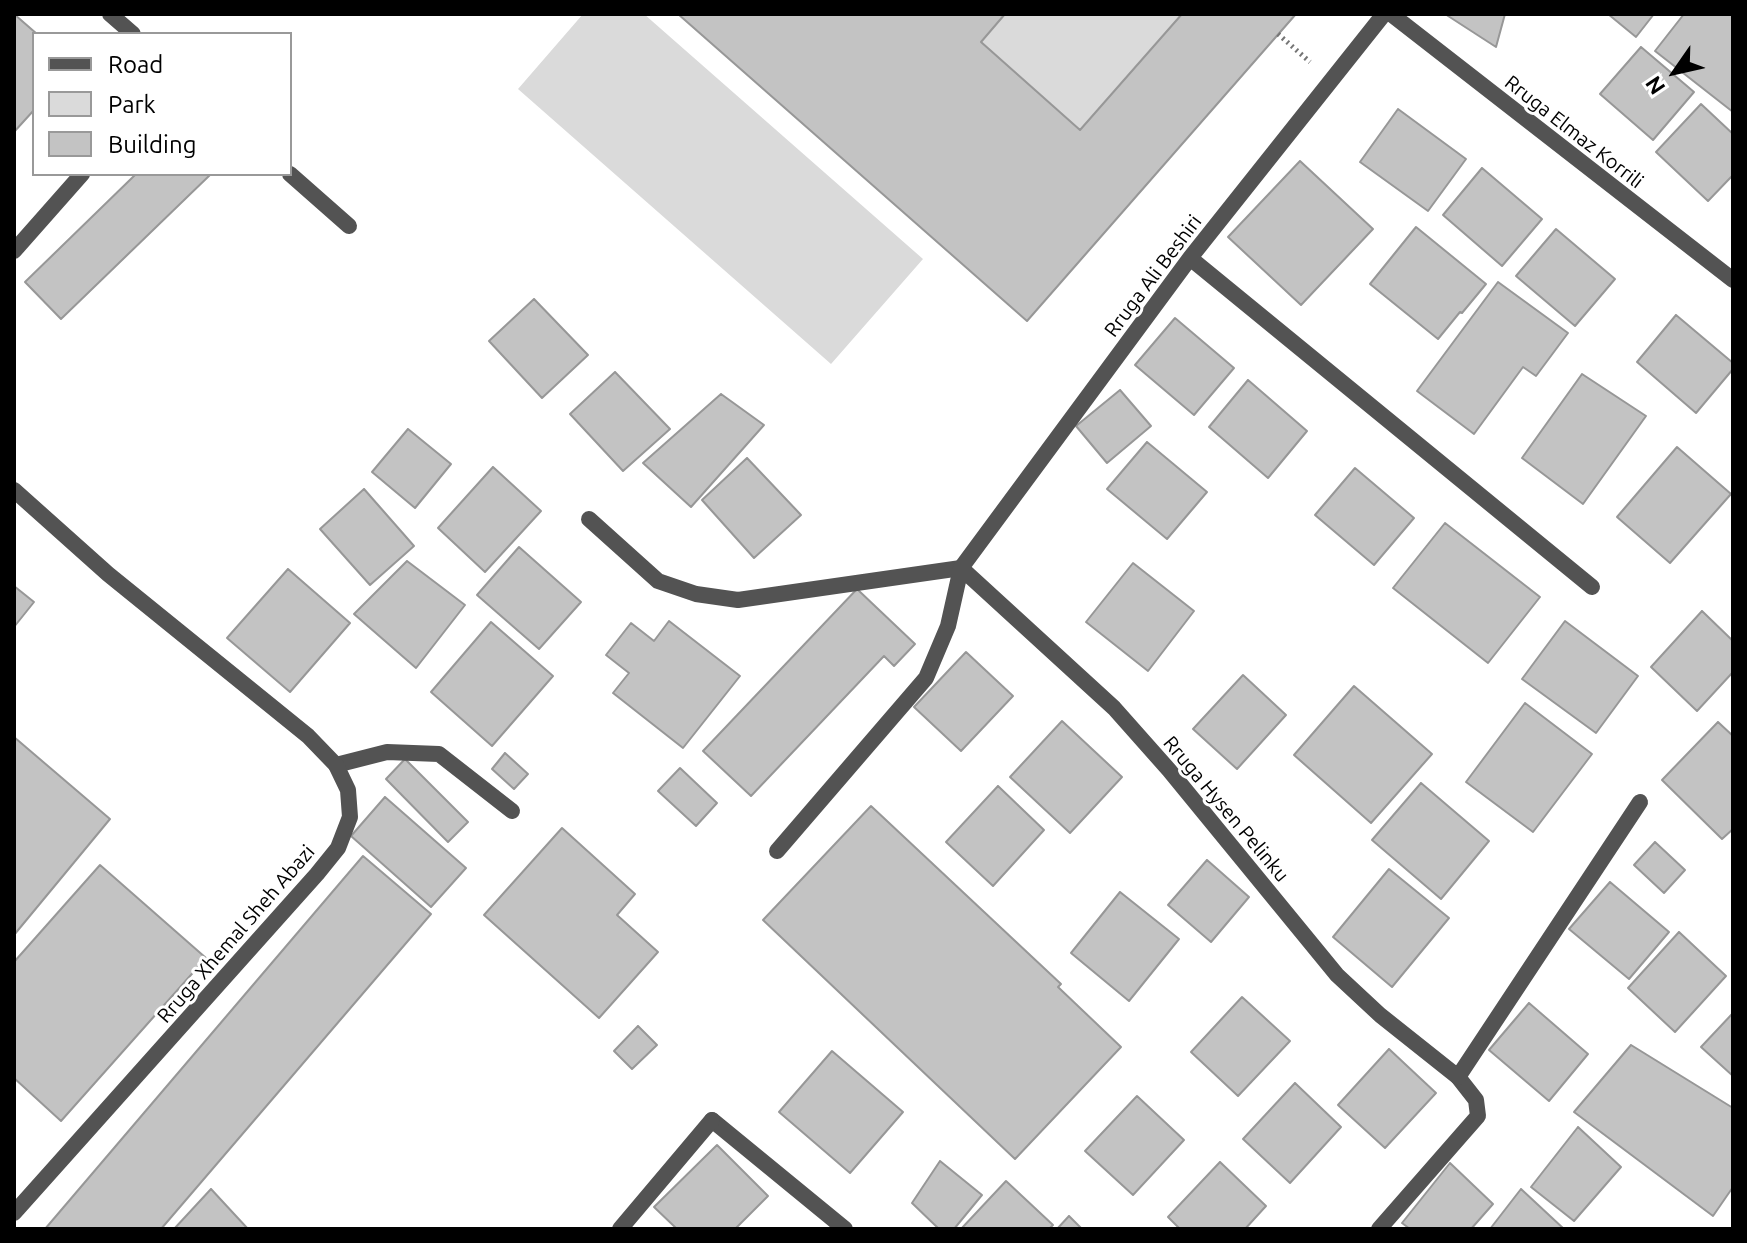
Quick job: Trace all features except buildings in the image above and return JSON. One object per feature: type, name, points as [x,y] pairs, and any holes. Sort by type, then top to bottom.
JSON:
[{"type":"street","points":[[110,14],[131,32]]},
{"type":"street","name":"Rruga Ali Beshiri","points":[[777,851],[926,678],[948,626],[961,568],[1190,258],[1384,14]]},
{"type":"street","name":"Rruga Elmaz Korrili","points":[[1391,14],[1733,280]]},
{"type":"street","points":[[14,251],[80,176]]},
{"type":"street","points":[[292,176],[349,226]]},
{"type":"street","points":[[1190,258],[1592,587]]},
{"type":"street","name":"Rruga Xhemal Sheh Abazi","points":[[14,490],[108,574],[308,736],[336,765],[348,790],[350,817],[338,848],[307,886],[14,1213]]},
{"type":"street","points":[[589,519],[658,581],[696,594],[738,600],[961,568]]},
{"type":"street","name":"Rruga Hysen Pelinku","points":[[961,568],[1114,708],[1169,770],[1337,975],[1380,1015],[1458,1077],[1476,1100],[1478,1116],[1379,1229]]},
{"type":"street","points":[[336,765],[387,752],[439,754],[512,811]]},
{"type":"street","points":[[1458,1077],[1640,802]]},
{"type":"street","points":[[620,1229],[712,1120],[845,1229]]},
{"type":"path","points":[[1278,34],[1293,48]]},
{"type":"green space","points":[[583,14],[644,14],[923,259],[831,364],[518,89]]},
{"type":"green space","points":[[1005,14],[1182,14],[1080,130],[981,42]]}]
